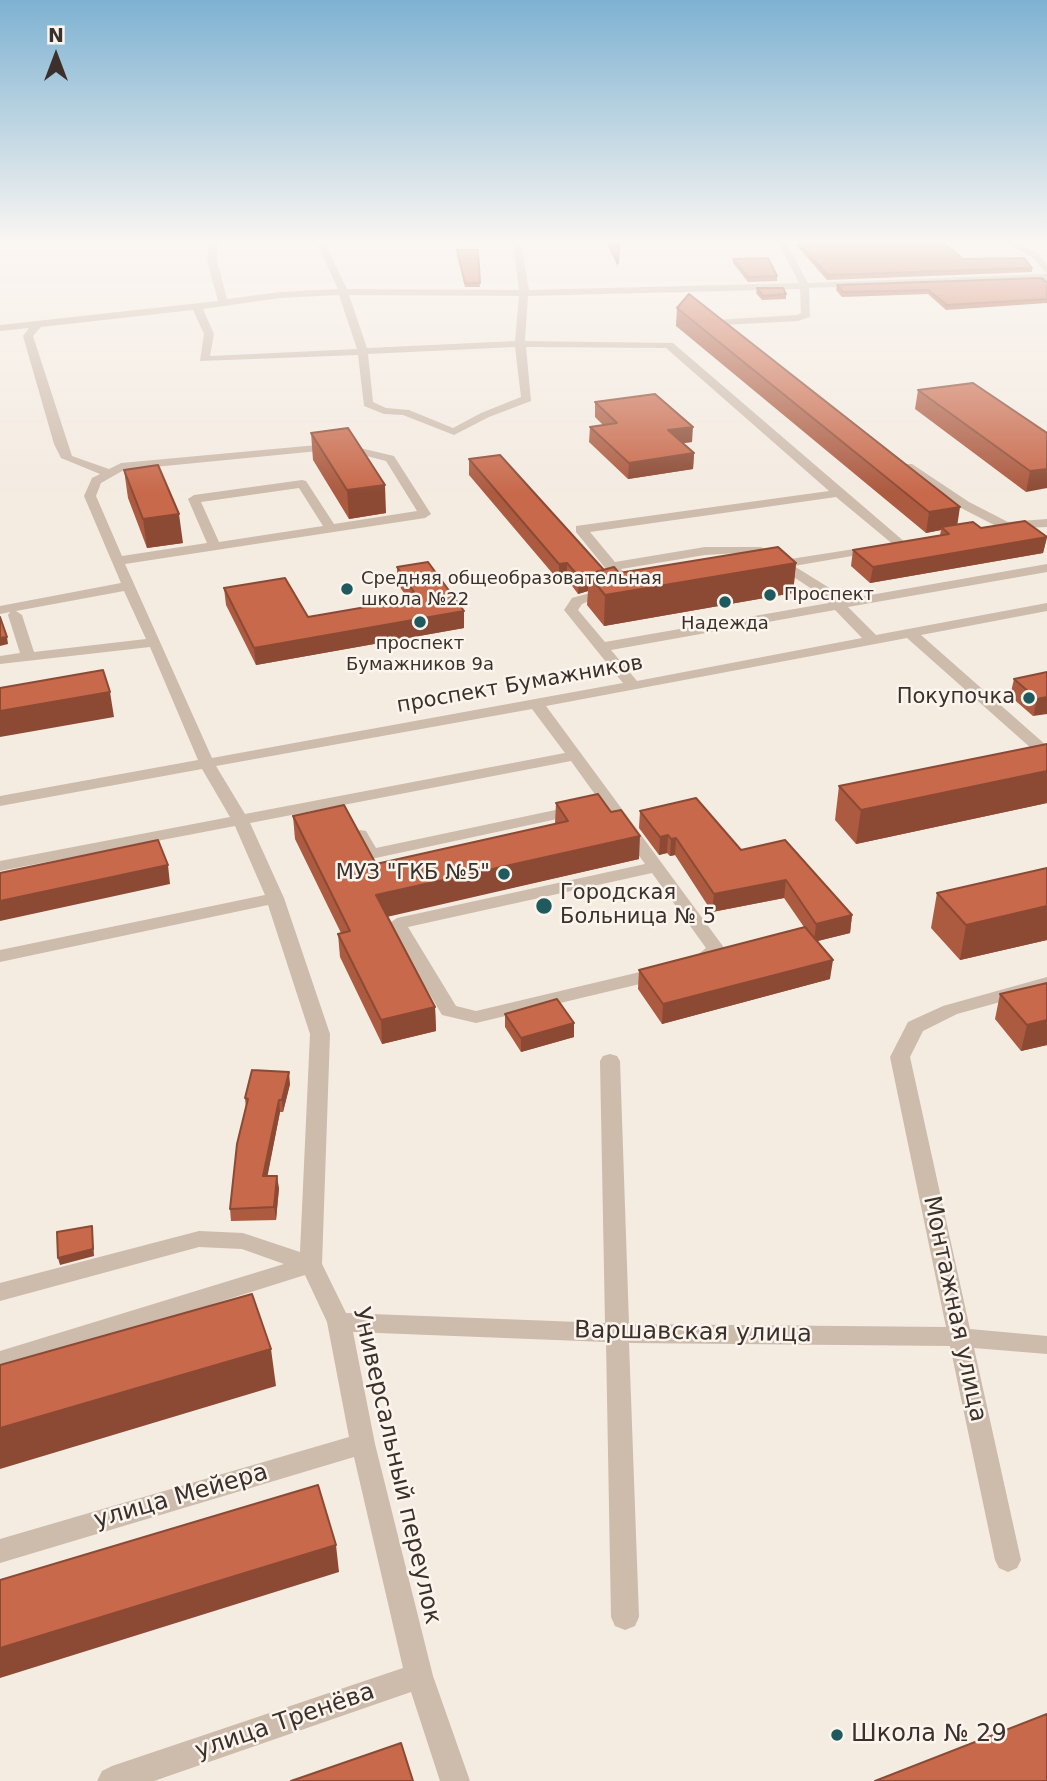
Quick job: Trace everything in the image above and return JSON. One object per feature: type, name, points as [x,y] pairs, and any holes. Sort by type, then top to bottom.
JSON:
[{"type":"street","points":[[35,327],[28,336],[60,443],[67,458],[109,473],[121,467],[340,446],[390,459],[425,514],[117,561]]},
{"type":"street","points":[[206,327],[209,334],[204,359],[520,344],[670,345],[839,493],[906,542],[760,568]]},
{"type":"street","points":[[355,327],[363,352],[368,404],[384,411],[405,412],[454,432],[485,415],[527,399],[520,344],[521,327]]},
{"type":"street","points":[[718,327],[736,342]]},
{"type":"street","points":[[898,459],[965,505],[1006,526]]},
{"type":"street","name":"Универсальный переулок","points":[[109,473],[96,481],[90,496],[207,764],[240,819],[275,898],[320,1034],[311,1264],[340,1322],[363,1444],[419,1676],[455,1781]]},
{"type":"street","points":[[215,547],[194,499],[302,484],[331,530]]},
{"type":"street","points":[[633,686],[570,610],[577,601],[590,596],[633,586],[611,566],[581,529],[839,493]]},
{"type":"street","points":[[979,530],[1047,523]]},
{"type":"street","points":[[611,566],[705,551],[761,551],[826,592],[872,640]]},
{"type":"street","points":[[601,647],[1047,568]]},
{"type":"street","points":[[0,610],[128,586]]},
{"type":"street","name":"проспект Бумажников","points":[[0,802],[1047,607]]},
{"type":"street","points":[[15,615],[28,656]]},
{"type":"street","points":[[909,632],[1047,755]]},
{"type":"street","points":[[0,660],[155,642]]},
{"type":"street","points":[[536,704],[610,803],[657,867],[716,949],[704,962],[476,1017],[449,1011],[397,924],[657,867]]},
{"type":"street","points":[[0,866],[575,756]]},
{"type":"street","points":[[357,830],[371,854],[610,803]]},
{"type":"street","points":[[0,956],[275,898]]},
{"type":"street","name":"Монтажная улица","points":[[1008,1560],[900,1057],[915,1027],[950,1010],[1047,983]]},
{"type":"street","points":[[610,1061],[615,1333],[625,1617]]},
{"type":"street","points":[[0,1293],[199,1239],[243,1241],[311,1264]]},
{"type":"street","points":[[0,1361],[311,1264]]},
{"type":"street","name":"Варшавская улица","points":[[340,1322],[615,1333],[960,1337],[1047,1345]]},
{"type":"street","name":"улица Мейера","points":[[0,1551],[363,1444]]},
{"type":"street","name":"улица Тренёва","points":[[112,1781],[419,1676]]},
{"type":"building","points":[[701,327],[731,327],[960,507],[929,512]]},
{"type":"building","points":[[973,383],[1047,433],[1047,469],[1030,471],[918,390]]},
{"type":"building","points":[[655,394],[693,427],[668,430],[694,453],[629,463],[590,427],[617,423],[595,402]]},
{"type":"building","points":[[348,428],[385,485],[347,490],[311,433]]},
{"type":"building","points":[[500,455],[604,570],[579,577],[567,563],[559,564],[469,459]]},
{"type":"building","points":[[158,465],[179,514],[143,519],[124,470]]},
{"type":"building","points":[[1025,521],[1047,537],[873,567],[853,550],[949,534],[941,527],[973,522],[981,528]]},
{"type":"building","points":[[778,547],[796,563],[605,595],[588,574],[614,567],[619,573]]},
{"type":"building","points":[[428,562],[464,611],[254,648],[224,588],[285,578],[308,617],[418,598],[397,567]]},
{"type":"building","points":[[0,617],[7,637],[0,638]]},
{"type":"building","points":[[103,670],[110,692],[0,711],[0,688]]},
{"type":"building","points":[[1047,672],[1047,697],[1037,699],[1014,679]]},
{"type":"building","points":[[1047,744],[1047,771],[861,810],[839,786]]},
{"type":"building","points":[[598,794],[611,812],[621,810],[640,836],[376,895],[435,1007],[381,1020],[338,934],[350,931],[293,816],[344,805],[376,864],[568,821],[556,803]]},
{"type":"building","points":[[696,798],[741,850],[785,840],[852,915],[816,924],[786,880],[714,894],[676,838],[671,839],[668,835],[660,837],[640,811]]},
{"type":"building","points":[[158,840],[168,865],[0,901],[0,873]]},
{"type":"building","points":[[1047,868],[1047,906],[966,925],[937,893]]},
{"type":"building","points":[[805,927],[833,960],[663,1004],[639,970]]},
{"type":"building","points":[[1047,983],[1047,1020],[1027,1025],[1000,994]]},
{"type":"building","points":[[557,999],[574,1023],[521,1038],[505,1014]]},
{"type":"building","points":[[252,1070],[289,1072],[282,1100],[279,1100],[263,1176],[277,1176],[274,1207],[230,1209],[237,1144]]},
{"type":"building","points":[[92,1226],[93,1249],[58,1258],[57,1232]]},
{"type":"building","points":[[252,1294],[271,1349],[0,1428],[0,1365]]},
{"type":"building","points":[[318,1485],[336,1545],[0,1648],[0,1580]]},
{"type":"building","points":[[1047,1714],[1047,1781],[875,1781]]},
{"type":"building","points":[[401,1743],[413,1781],[291,1781]]},
{"type":"place","name":"Средняя общеобразовательная школа №22","points":[[347,589]]},
{"type":"place","name":"Проспект","points":[[770,595]]},
{"type":"place","name":"Надежда","points":[[725,602]]},
{"type":"place","name":"проспект Бумажников 9а","points":[[420,622]]},
{"type":"place","name":"Покупочка","points":[[1029,698]]},
{"type":"place","name":"МУЗ \"ГКБ №5\"","points":[[504,874]]},
{"type":"place","name":"Городская Больница № 5","points":[[544,906]]},
{"type":"place","name":"Школа № 29","points":[[837,1735]]}]
